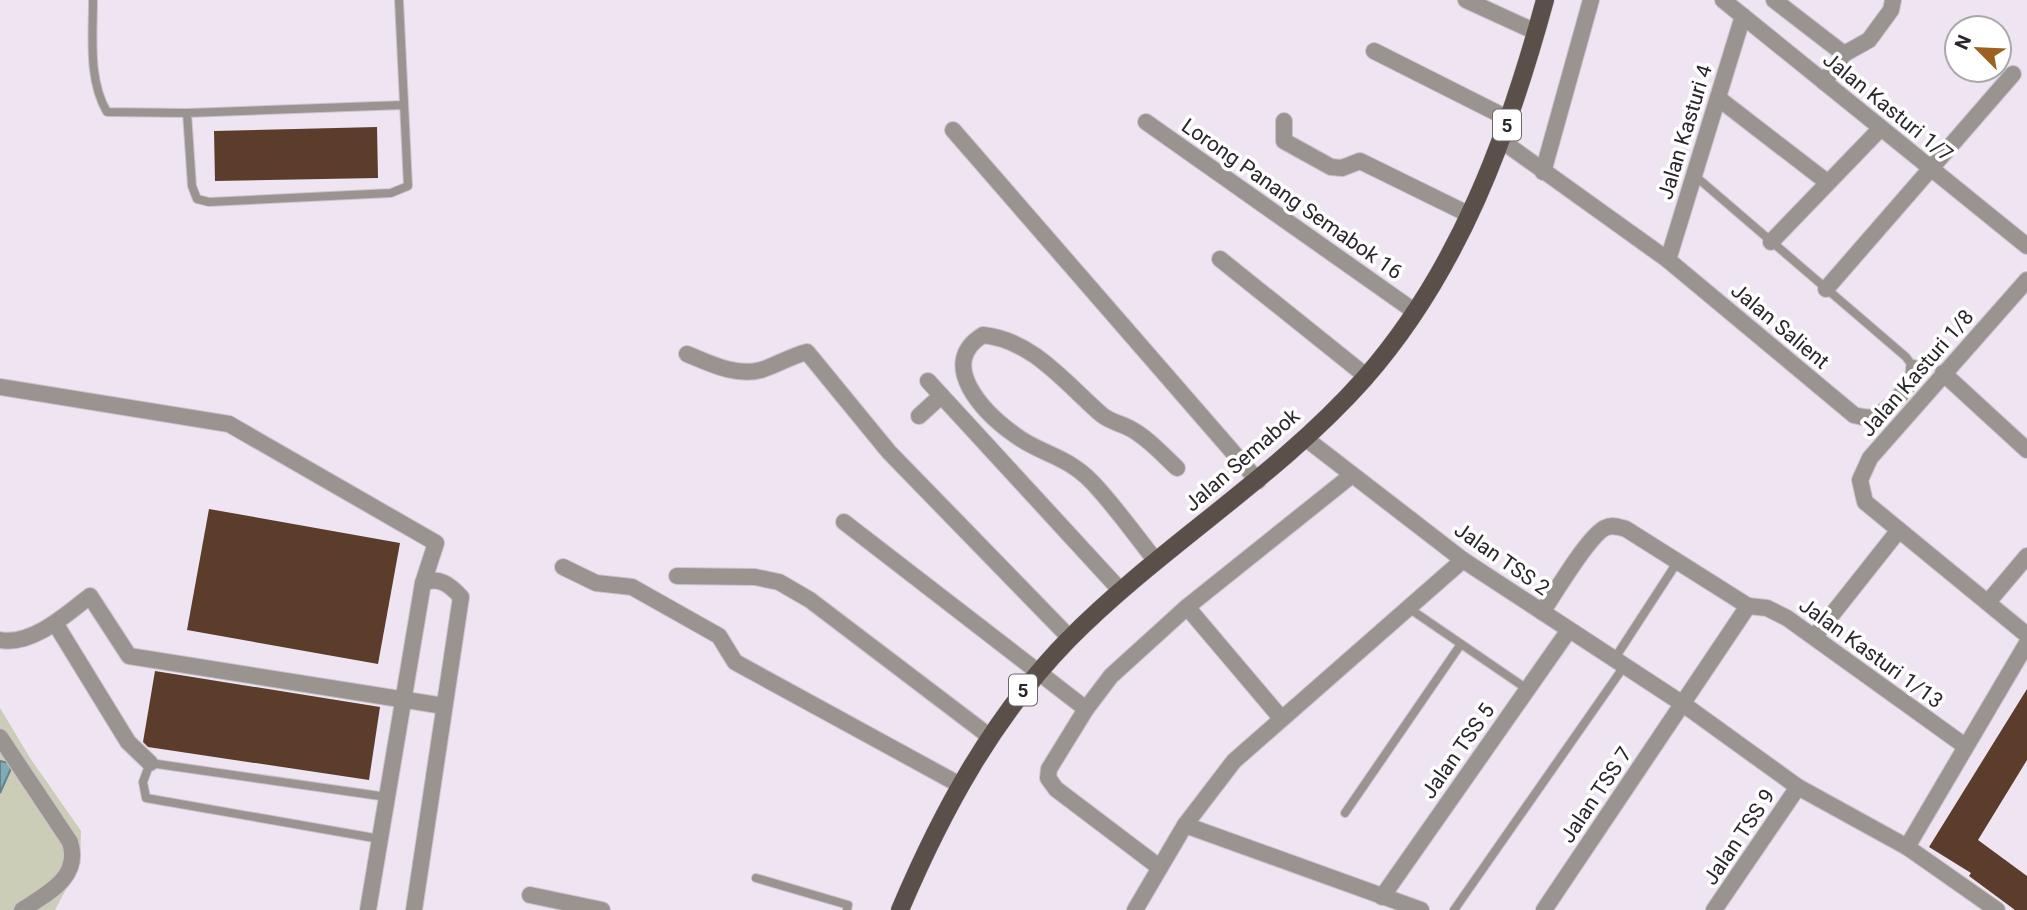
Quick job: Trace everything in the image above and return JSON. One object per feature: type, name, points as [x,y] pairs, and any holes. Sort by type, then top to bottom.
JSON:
[{"type":"main road","name":"Jalan Semabok","points":[[900,910],[960,785],[989,736],[1039,671],[1121,591],[1258,481],[1305,438],[1366,376],[1414,311],[1455,249],[1502,141],[1545,0]]},
{"type":"street","points":[[1466,0],[1536,33]]},
{"type":"street","points":[[1536,167],[1591,0]]},
{"type":"street","name":"Jalan Kasturi 1/7","points":[[1723,0],[2027,246]]},
{"type":"street","name":"Jalan Kasturi 1/7","points":[[1774,0],[1844,54]]},
{"type":"street","points":[[1824,82],[1844,54],[1869,40],[1891,10],[1893,0]]},
{"type":"street","name":"Jalan Kasturi 4","points":[[1668,260],[1743,16]]},
{"type":"street","points":[[1374,51],[1509,119]]},
{"type":"street","points":[[1826,289],[2004,84]]},
{"type":"street","points":[[1718,98],[1827,182]]},
{"type":"street","points":[[1284,121],[1284,141],[1331,167],[1342,168],[1360,161],[1470,215]]},
{"type":"street","name":"Lorong Panang Semabok 16","points":[[1146,122],[1414,311]]},
{"type":"street","points":[[1771,242],[1881,128]]},
{"type":"street","points":[[953,130],[1258,481]]},
{"type":"street","name":"Jalan Salient","points":[[1502,141],[1668,260],[1854,415],[1867,418],[1880,414],[1913,380],[1914,368]]},
{"type":"street","points":[[1220,259],[1366,376]]},
{"type":"street","name":"Jalan Kasturi 1/8","points":[[1899,530],[1865,502],[1860,480],[1863,469],[1943,373],[2027,280]]},
{"type":"street","points":[[1156,561],[1092,481],[1053,453],[1016,436],[983,405],[962,374],[962,361],[966,350],[983,335],[1012,341],[1027,348],[1052,372],[1069,381],[1103,415],[1141,436],[1177,468]]},
{"type":"street","points":[[687,354],[727,369],[742,371],[760,370],[807,352],[889,452],[1070,638]]},
{"type":"street","points":[[1943,373],[2027,450]]},
{"type":"street","points":[[928,381],[1121,591]]},
{"type":"street","points":[[0,387],[229,424],[436,543],[423,583],[368,910]]},
{"type":"street","points":[[919,416],[941,396]]},
{"type":"street","name":"Jalan TSS 2","points":[[1305,438],[1463,560],[1683,704],[1798,787],[1907,847],[1997,910]]},
{"type":"street","points":[[1159,867],[1056,789],[1048,778],[1049,769],[1086,709],[1111,676],[1187,607],[1352,475]]},
{"type":"street","points":[[844,522],[1086,709]]},
{"type":"street","points":[[1542,612],[1603,528],[1614,526],[1626,529],[1748,607]]},
{"type":"street","points":[[1815,636],[1899,530],[1989,601],[2027,635]]},
{"type":"street","points":[[1989,601],[2027,556]]},
{"type":"street","points":[[1135,910],[1185,825],[1234,761],[1463,560]]},
{"type":"street","points":[[563,567],[596,583],[632,587],[719,636],[735,662],[960,785]]},
{"type":"street","points":[[677,576],[755,577],[779,582],[810,600],[989,736]]},
{"type":"street","points":[[414,910],[461,597],[442,582],[430,579],[423,583]]},
{"type":"street","points":[[0,640],[19,639],[55,624],[90,596],[130,656],[444,706]]},
{"type":"street","points":[[1187,607],[1281,719]]},
{"type":"street","name":"Jalan Kasturi 1/13","points":[[1748,607],[1777,612],[1815,636],[1965,746]]},
{"type":"street","name":"Jalan TSS 7","points":[[1544,910],[1748,607]]},
{"type":"street","points":[[55,624],[128,742],[150,763]]},
{"type":"street","name":"Jalan TSS 5","points":[[1382,897],[1569,630]]},
{"type":"street","points":[[1907,847],[2027,643]]},
{"type":"street","points":[[0,737],[70,842],[74,857],[69,873],[58,886],[22,910]]},
{"type":"street","name":"Jalan TSS 9","points":[[1714,910],[1798,787]]},
{"type":"street","points":[[1185,825],[1421,910]]},
{"type":"street","points":[[530,894],[601,910]]},
{"type":"lane","points":[[93,0],[94,67],[98,98],[107,112],[187,113],[402,104]]},
{"type":"lane","points":[[187,113],[192,186],[197,198],[222,202],[391,193],[408,186],[402,104],[400,0]]},
{"type":"lane","points":[[1694,175],[1906,356],[1914,368]]},
{"type":"lane","points":[[1454,910],[1620,662],[1678,561]]},
{"type":"lane","points":[[1410,609],[1527,689]]},
{"type":"lane","points":[[1345,813],[1461,644]]},
{"type":"lane","points":[[380,839],[146,798],[143,782],[150,763],[387,797]]},
{"type":"lane","points":[[756,878],[848,905],[847,910]]},
{"type":"green space","points":[[0,708],[30,758],[81,831],[80,863],[55,910],[0,910]]},
{"type":"water","points":[[0,761],[13,764],[0,793]]},
{"type":"building","points":[[377,127],[378,178],[215,181],[214,131]]},
{"type":"building","points":[[209,509],[400,543],[378,664],[187,630]]},
{"type":"building","points":[[155,671],[380,707],[369,780],[148,747],[143,742]]},
{"type":"building","points":[[2027,689],[2027,760],[1978,840],[2027,876],[2027,910],[2015,910],[1969,876],[1971,873],[1929,847]]}]
